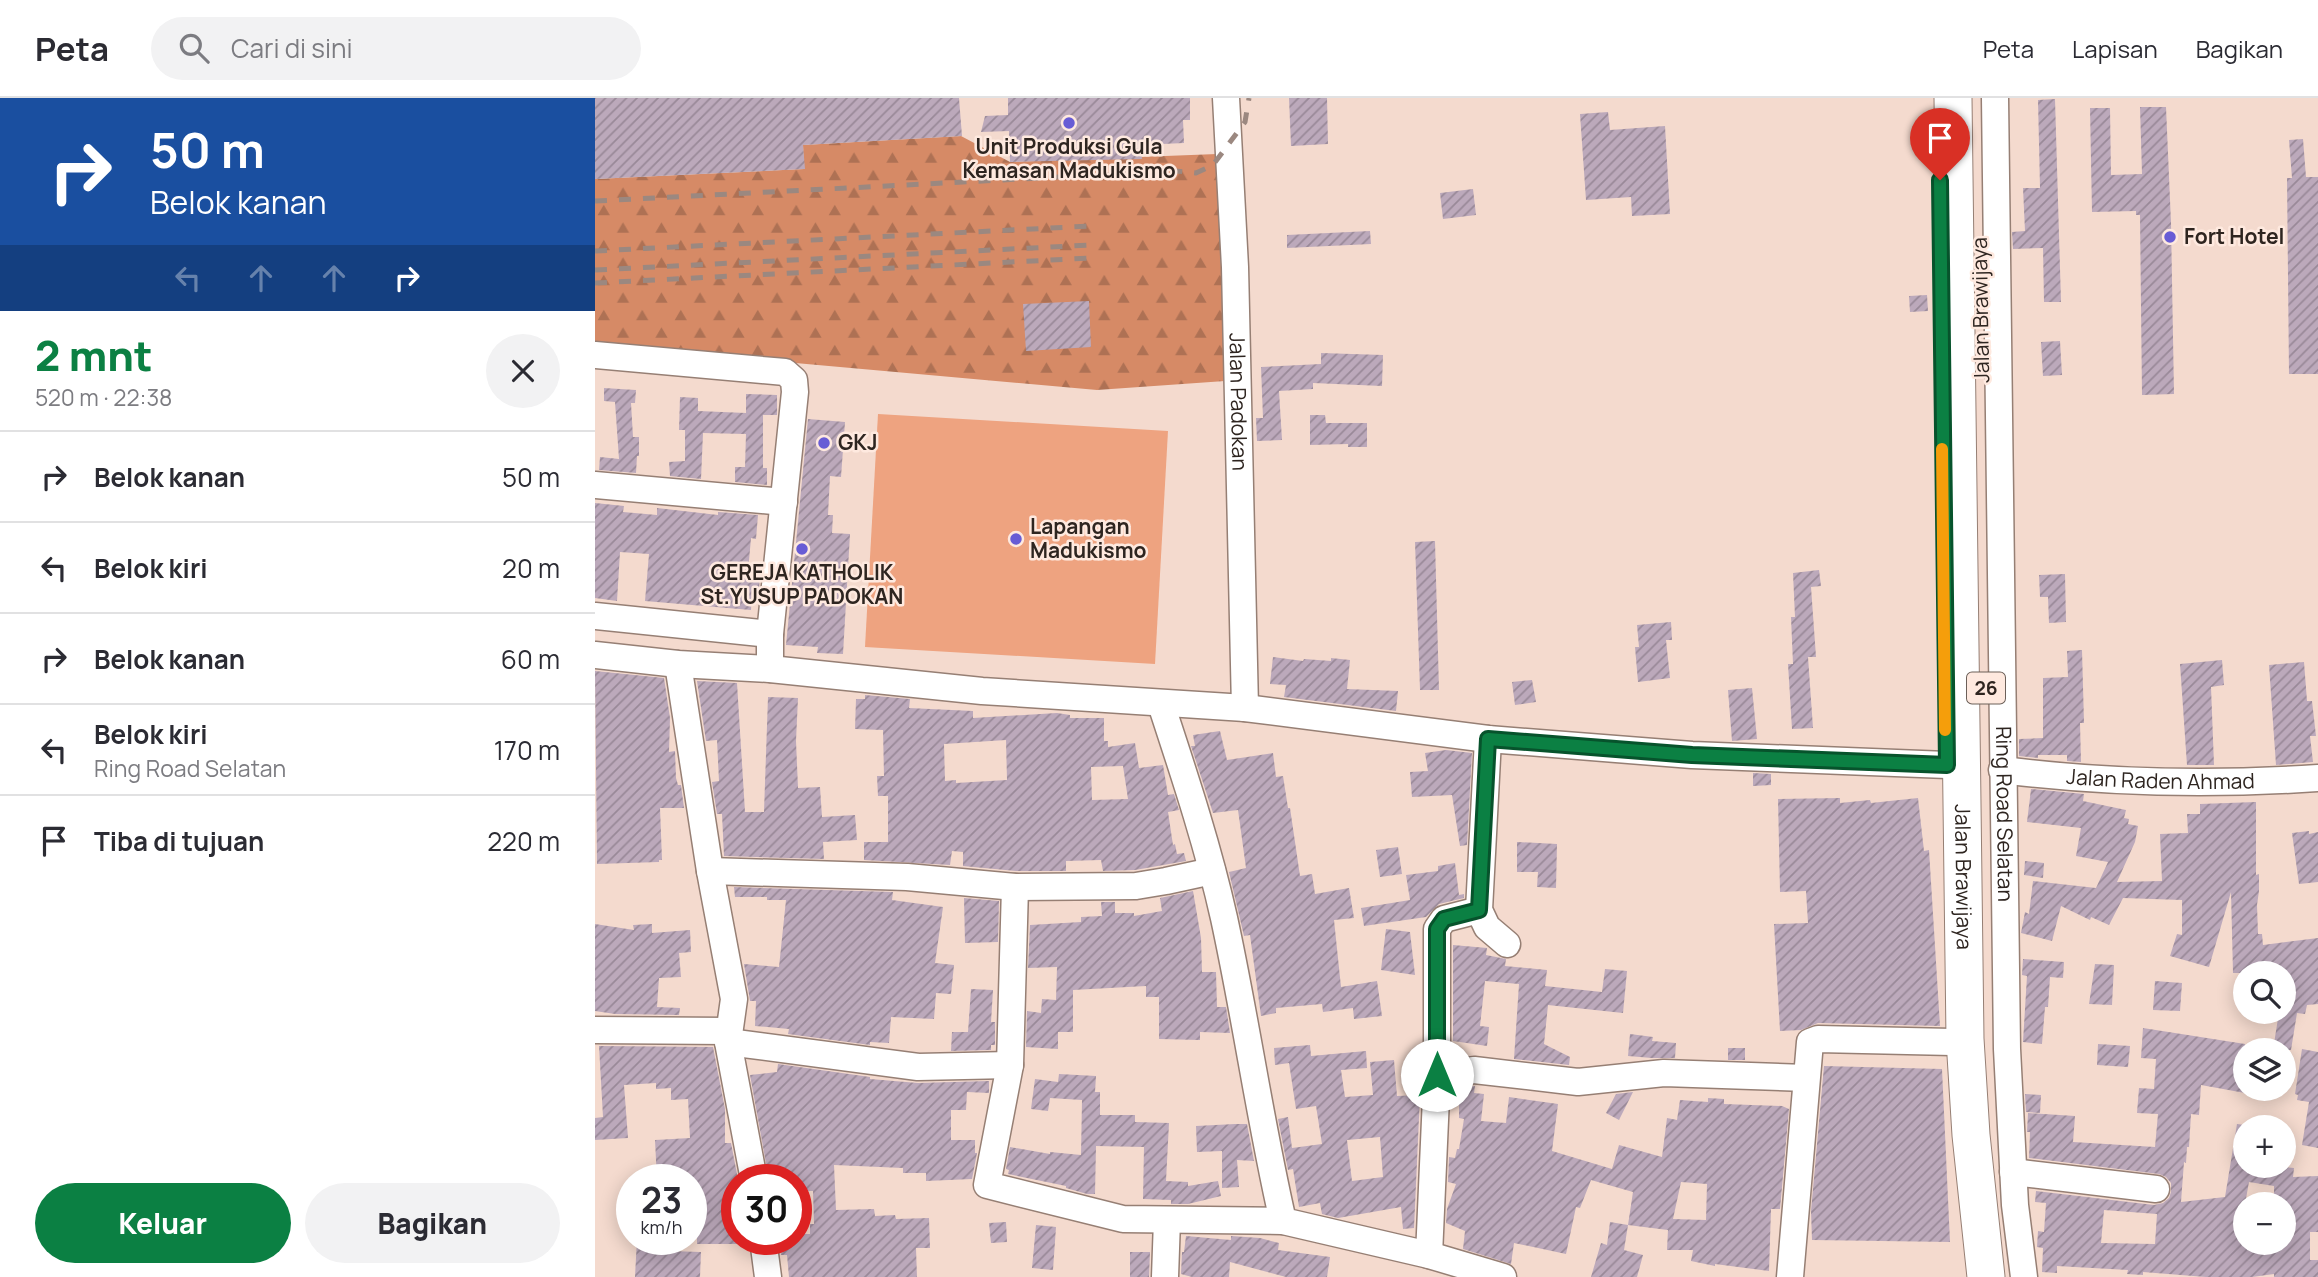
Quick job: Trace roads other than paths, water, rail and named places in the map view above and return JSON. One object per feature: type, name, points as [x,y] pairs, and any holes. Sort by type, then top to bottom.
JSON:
[{"type":"highway","name":"Jalan Brawijaya","points":[[1953,98],[1953,708],[1965,1040],[1971,1135],[1986,1277]]},
{"type":"highway","name":"Jalan Brawijaya","points":[[1978,98],[1990,1008],[1997,1176],[2007,1277]]},
{"type":"street","name":"Jalan Padokan","points":[[1226,98],[1235,267],[1245,708]]},
{"type":"street","points":[[1939,98],[1953,708],[1947,765],[1952,1042],[1969,1277]]},
{"type":"street","name":"Ring Road Selatan","points":[[1995,98],[2007,1049],[2014,1172],[2025,1277]]},
{"type":"street","points":[[595,355],[785,372],[794,380],[795,392],[770,634],[770,669]]},
{"type":"street","points":[[595,485],[784,502]]},
{"type":"street","points":[[595,616],[770,634]]},
{"type":"street","points":[[595,655],[678,664],[770,669],[982,691],[1245,708],[1488,739],[1692,755],[1947,765]]},
{"type":"street","points":[[678,664],[710,871],[734,999],[728,1037],[751,1164]]},
{"type":"street","points":[[1161,704],[1224,918],[1263,1136],[1283,1221]]},
{"type":"street","points":[[1488,739],[1479,910],[1487,927],[1507,944]]},
{"type":"street","name":"Jalan Raden Ahmad","points":[[2002,770],[2118,779],[2218,782],[2318,778]]},
{"type":"street","points":[[710,871],[907,877],[1015,887],[1136,886],[1212,870]]},
{"type":"street","points":[[1015,887],[1010,1065],[987,1185],[1123,1219],[1283,1221],[1429,1255],[1503,1277]]},
{"type":"street","points":[[1429,1255],[1437,1075],[1437,929],[1444,919],[1479,910]]},
{"type":"street","points":[[595,1030],[728,1037],[918,1067],[1010,1065]]},
{"type":"street","points":[[1790,1277],[1810,1042],[1816,1039],[1952,1042]]},
{"type":"street","points":[[1437,1075],[1474,1070],[1578,1082],[1664,1073],[1807,1078]]},
{"type":"street","points":[[2014,1172],[2156,1189]]},
{"type":"street","points":[[1165,1277],[1167,1220]]},
{"type":"street","points":[[765,1255],[768,1277]]},
{"type":"railway","points":[[595,201],[1176,171],[1196,173],[1213,165],[1245,122],[1249,98]]},
{"type":"railway","points":[[595,251],[1091,226]]},
{"type":"railway","points":[[595,270],[1091,245]]},
{"type":"railway","points":[[595,283],[1091,258]]},
{"type":"place","name":"Unit Produksi Gula Kemasan Madukismo","points":[[1069,123]]},
{"type":"place","name":"Fort Hotel","points":[[2170,237]]},
{"type":"place","name":"GKJ","points":[[824,443]]},
{"type":"place","name":"Lapangan Madukismo","points":[[1016,539]]},
{"type":"place","name":"GEREJA KATHOLIK St.YUSUP PADOKAN","points":[[802,549]]}]
